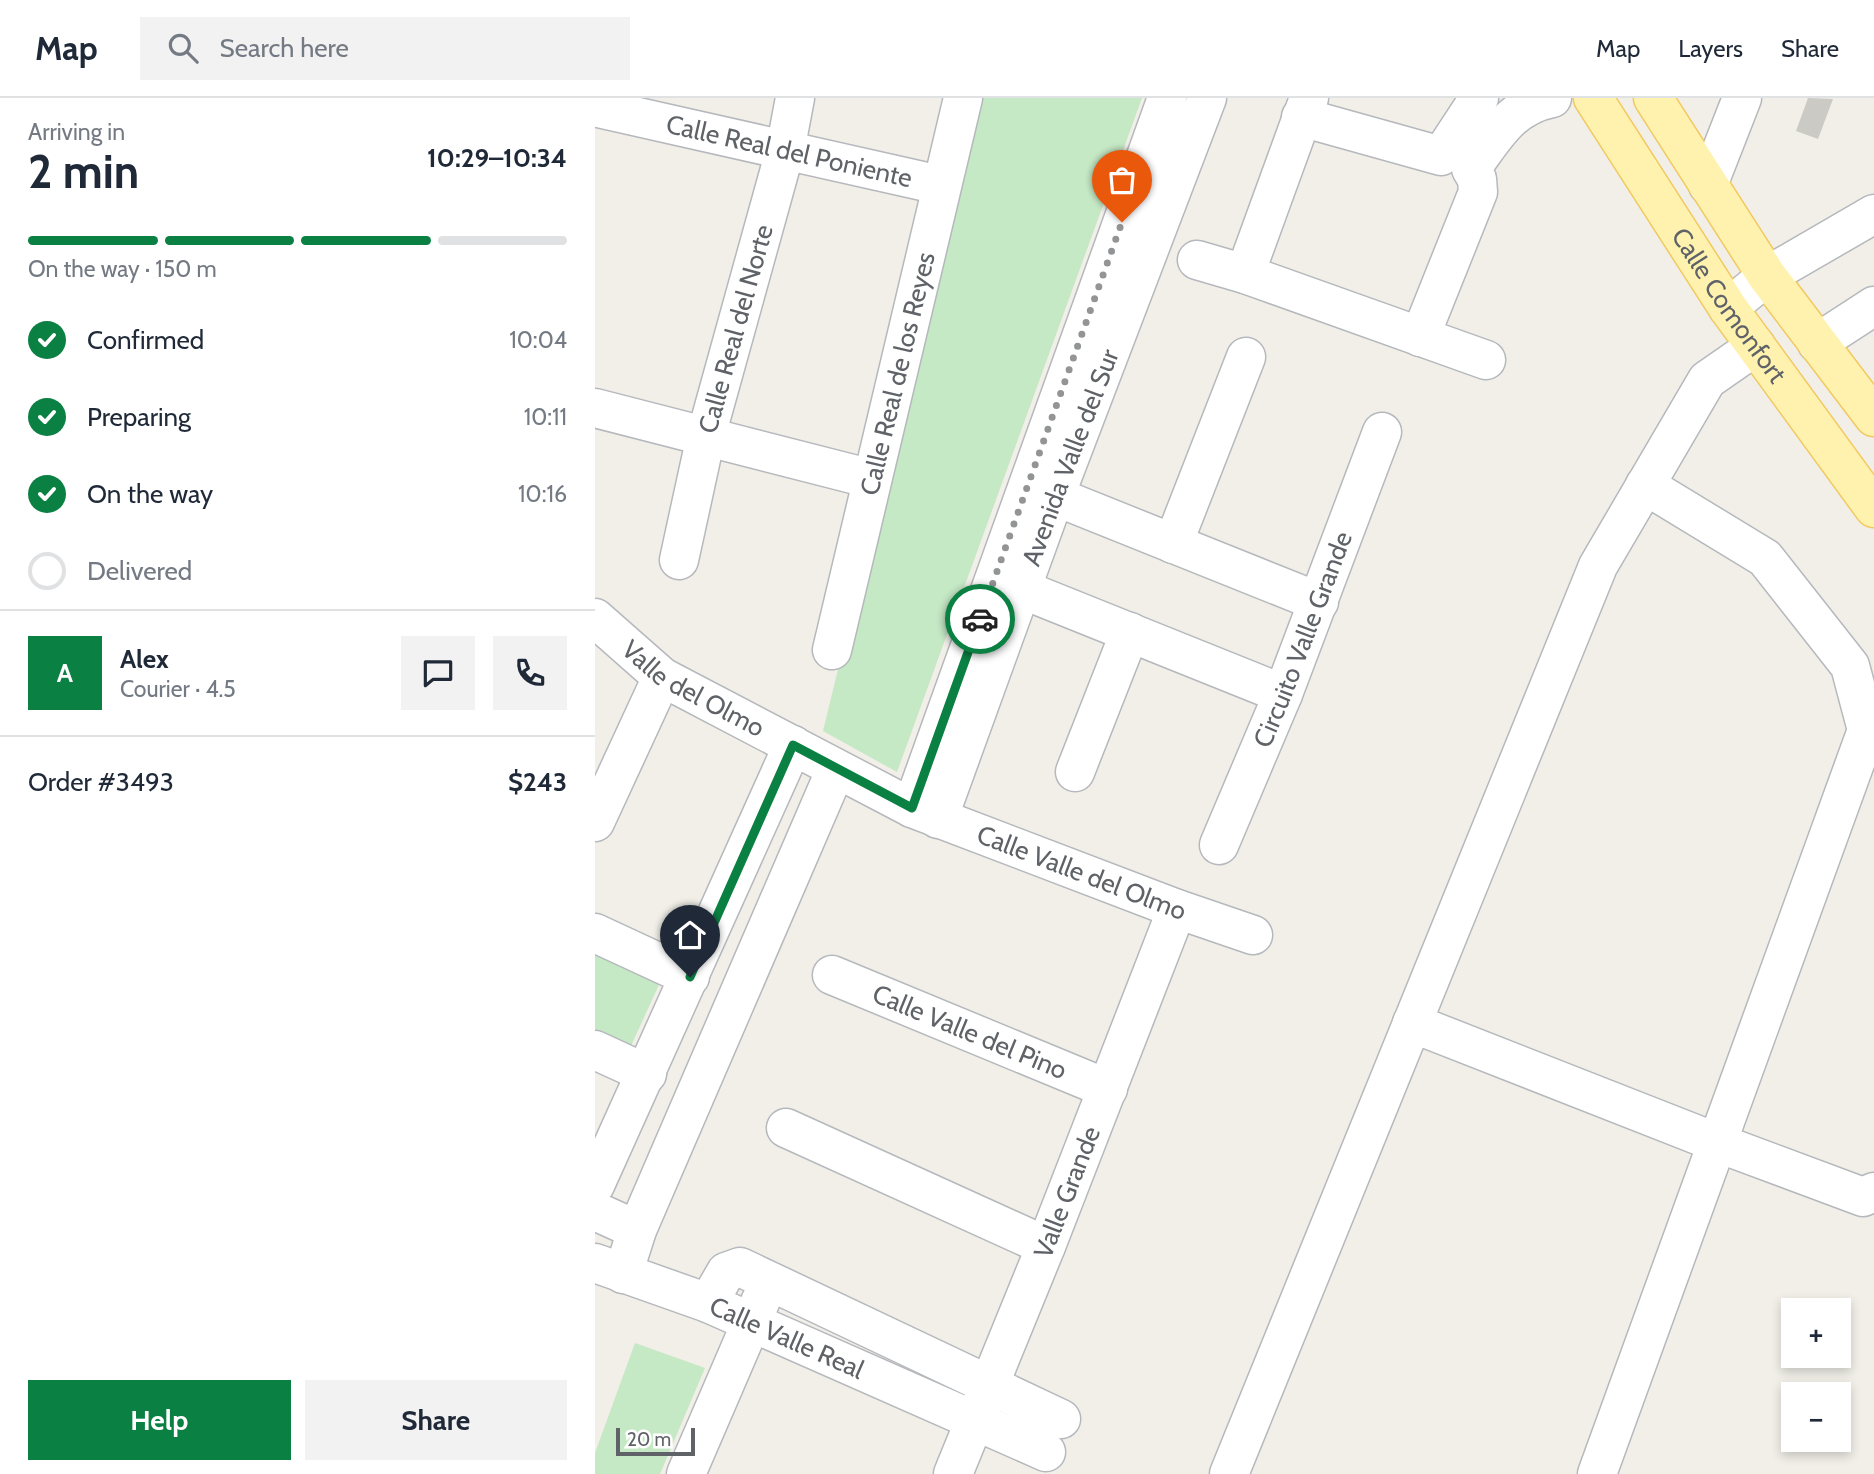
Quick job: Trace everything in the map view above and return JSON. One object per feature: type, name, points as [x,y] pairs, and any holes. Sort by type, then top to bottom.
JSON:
[{"type":"main road","name":"Calle Comonfort","points":[[1593,98],[1728,308],[1874,508]]},
{"type":"main road","name":"Calle Comonfort","points":[[1653,98],[1766,276],[1874,417]]},
{"type":"street","name":"Calle Real del Norte","points":[[679,560],[706,436],[785,151],[795,98]]},
{"type":"street","name":"Calle Real de los Reyes","points":[[832,650],[963,98]]},
{"type":"street","name":"Avenida Valle del Sur","points":[[1130,252],[1167,98]]},
{"type":"street","name":"Avenida Valle del Sur","points":[[925,813],[1130,252],[1206,98]]},
{"type":"street","points":[[1245,274],[1305,107],[1441,156],[1493,105],[1552,98]]},
{"type":"street","points":[[1708,185],[1742,98]]},
{"type":"street","points":[[1420,337],[1478,192],[1477,179],[1471,169],[1493,105]]},
{"type":"street","name":"Calle Real del Poniente","points":[[597,108],[940,186]]},
{"type":"street","points":[[1728,308],[1766,276],[1874,214]]},
{"type":"street","points":[[1196,260],[1245,274],[1486,360]]},
{"type":"street","points":[[1817,343],[1872,311]]},
{"type":"street","points":[[1229,1474],[1598,566],[1707,380],[1756,346]]},
{"type":"street","points":[[1173,544],[1246,357]]},
{"type":"street","points":[[595,408],[872,479]]},
{"type":"street","name":"Circuito Valle Grande","points":[[1219,845],[1283,694],[1382,432]]},
{"type":"street","points":[[1597,1474],[1718,1143],[1867,755],[1867,730],[1850,666],[1765,558],[1645,485]]},
{"type":"street","points":[[1042,491],[1319,602]]},
{"type":"street","points":[[1008,584],[1283,694]]},
{"type":"street","name":"Valle del Olmo","points":[[595,618],[662,677],[925,813]]},
{"type":"street","points":[[1075,772],[1130,632]]},
{"type":"street","points":[[595,822],[662,677]]},
{"type":"street","points":[[595,1185],[793,745]]},
{"type":"street","points":[[708,1303],[609,1268],[637,1230],[836,769]]},
{"type":"street","name":"Calle Valle del Olmo","points":[[925,813],[1177,909],[1253,935]]},
{"type":"street","name":"Valle Grande","points":[[953,1474],[1047,1246],[1177,909]]},
{"type":"street","points":[[595,933],[690,977]]},
{"type":"street","name":"Calle Valle del Pino","points":[[832,975],[1108,1089]]},
{"type":"street","points":[[1412,1023],[1863,1197],[1874,1192]]},
{"type":"street","points":[[595,1050],[647,1074]]},
{"type":"street","points":[[786,1128],[1047,1246]]},
{"type":"street","points":[[595,1211],[637,1230]]},
{"type":"street","name":"Calle Valle Real","points":[[740,1267],[991,1384],[1053,1435],[974,1419],[708,1303],[726,1272],[740,1267]]},
{"type":"street","points":[[686,1474],[769,1282]]},
{"type":"green space","points":[[977,98],[1142,98],[897,772],[823,731]]},
{"type":"green space","points":[[595,947],[662,978],[625,1059],[595,1045]]},
{"type":"green space","points":[[635,1343],[705,1368],[660,1474],[595,1474],[595,1453]]},
{"type":"building","points":[[1808,98],[1833,99],[1818,139],[1796,131]]},
{"type":"way so far","points":[[980,619],[1122,222]]},
{"type":"route","points":[[690,977],[793,745],[912,808],[980,619]]}]
